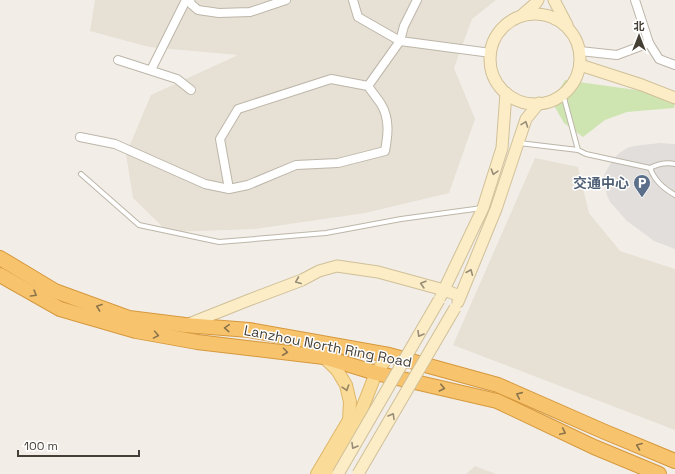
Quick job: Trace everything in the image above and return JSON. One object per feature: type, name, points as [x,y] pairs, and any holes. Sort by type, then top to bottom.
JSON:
[{"type":"highway","name":"Lanzhou North Ring Road","points":[[0,258],[54,291],[129,318],[185,325],[249,330],[389,355],[498,385],[675,461]]},
{"type":"highway","name":"Lanzhou North Ring Road","points":[[0,275],[60,309],[136,331],[196,342],[324,357],[376,373],[497,401],[594,447],[659,474]]},
{"type":"main road","points":[[538,0],[500,31],[494,41],[491,53],[491,64],[493,75],[506,93],[522,101],[539,103],[552,100],[563,94],[574,81],[580,65],[580,51],[576,39],[568,28],[554,0]]},
{"type":"main road","points":[[519,17],[532,14],[545,15],[557,20],[568,28]]},
{"type":"main road","points":[[580,65],[642,85],[675,98]]},
{"type":"main road","points":[[338,474],[442,295],[483,208],[502,148],[506,93]]},
{"type":"main road","points":[[358,474],[455,308],[496,209],[526,119],[539,103]]},
{"type":"main road","points":[[185,325],[302,280],[319,271],[337,266],[378,272],[442,295],[460,296]]},
{"type":"main road","points":[[326,474],[356,424],[376,373],[389,355]]},
{"type":"main road","points":[[316,474],[349,420],[350,402],[346,385],[337,370],[324,357]]},
{"type":"street","points":[[151,70],[186,0]]},
{"type":"street","points":[[190,0],[191,4],[198,10],[219,13],[250,12],[286,0]]},
{"type":"street","points":[[353,0],[358,17],[400,41],[491,53]]},
{"type":"street","points":[[368,86],[400,41],[404,26],[417,0]]},
{"type":"street","points":[[635,0],[649,43],[659,59],[675,65]]},
{"type":"street","points":[[580,51],[617,54],[649,43]]},
{"type":"street","points":[[118,60],[177,79],[191,90]]},
{"type":"street","points":[[80,137],[115,144],[205,184],[229,189],[248,185],[296,166],[338,162],[385,151],[388,135],[387,119],[381,104],[368,86],[331,79],[238,109],[220,139],[229,189]]},
{"type":"lane","points":[[563,94],[578,150]]},
{"type":"lane","points":[[519,143],[578,150],[586,154],[650,168],[659,164],[675,164]]},
{"type":"lane","points":[[650,168],[660,185],[675,195]]},
{"type":"lane","points":[[81,174],[139,225],[219,242],[326,233],[401,219],[483,208],[496,209]]},
{"type":"shaded area","points":[[95,0],[496,0],[472,19],[454,68],[475,119],[449,193],[365,213],[255,229],[168,232],[133,198],[126,154],[151,95],[238,55],[149,47],[90,31]]},
{"type":"shaded area","name":"交通中心","points":[[660,143],[675,144],[675,249],[654,241],[627,221],[610,202],[604,184],[604,175],[618,154],[627,148],[634,146]]},
{"type":"shaded area","points":[[535,158],[578,167],[589,213],[620,251],[675,269],[675,430],[453,345]]},
{"type":"shaded area","points":[[475,466],[496,474],[466,474]]},
{"type":"green space","points":[[565,80],[643,91],[675,101],[674,108],[627,112],[605,120],[583,137],[564,123],[552,102]]},
{"type":"place","name":"交通中心","points":[[642,198]]}]
